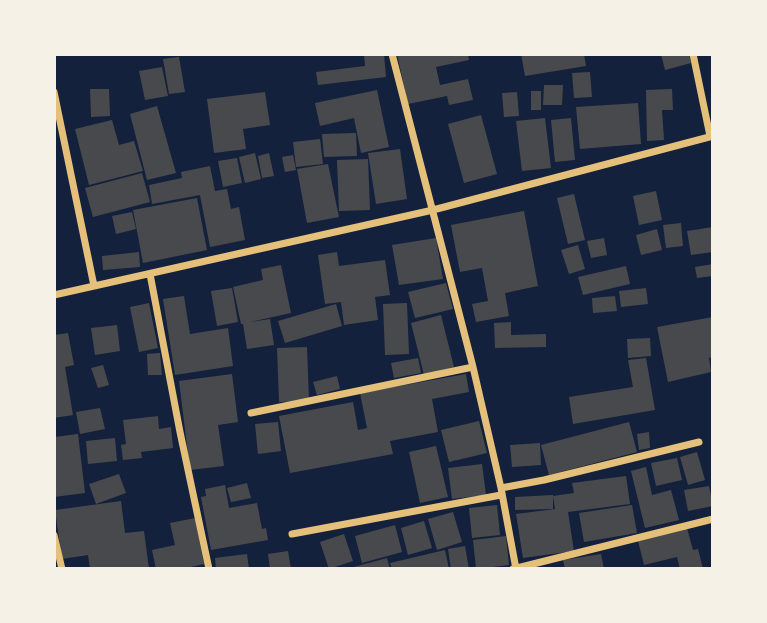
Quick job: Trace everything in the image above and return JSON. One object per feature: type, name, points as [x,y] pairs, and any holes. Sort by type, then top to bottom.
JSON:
[{"type":"street","points":[[392,54],[473,367],[515,568],[713,519]]},
{"type":"street","points":[[54,295],[433,211],[711,136],[693,54]]},
{"type":"street","points":[[54,92],[94,286]]},
{"type":"street","points":[[150,274],[209,569]]},
{"type":"street","points":[[251,413],[473,367]]},
{"type":"street","points":[[292,534],[501,491],[699,442]]},
{"type":"street","points":[[54,535],[62,569]]},
{"type":"building","points":[[364,54],[384,54],[386,77],[318,85],[316,72],[365,66]]},
{"type":"building","points":[[397,54],[468,54],[469,60],[436,67],[440,85],[468,79],[473,100],[449,105],[447,96],[408,104]]},
{"type":"building","points":[[521,54],[584,54],[586,66],[525,76]]},
{"type":"building","points":[[661,54],[689,54],[691,63],[665,70]]},
{"type":"building","points":[[179,57],[185,92],[169,94],[163,59]]},
{"type":"building","points":[[162,67],[168,96],[145,100],[139,71]]},
{"type":"building","points":[[590,72],[592,97],[574,98],[572,73]]},
{"type":"building","points":[[544,85],[563,85],[562,105],[543,105]]},
{"type":"building","points":[[90,89],[109,89],[110,116],[91,117]]},
{"type":"building","points":[[672,89],[673,110],[662,110],[664,140],[647,141],[646,90]]},
{"type":"building","points":[[377,90],[389,147],[361,153],[354,118],[320,126],[315,103]]},
{"type":"building","points":[[531,91],[541,91],[541,110],[531,110]]},
{"type":"building","points":[[265,92],[270,125],[243,129],[246,149],[214,153],[207,99]]},
{"type":"building","points":[[517,92],[519,116],[504,117],[502,93]]},
{"type":"building","points":[[638,103],[641,144],[580,149],[576,107]]},
{"type":"building","points":[[157,106],[176,173],[147,180],[130,114]]},
{"type":"building","points":[[481,115],[497,174],[464,183],[448,124]]},
{"type":"building","points":[[545,118],[551,168],[522,171],[516,121]]},
{"type":"building","points":[[571,118],[575,160],[555,162],[551,120]]},
{"type":"building","points":[[112,120],[119,145],[134,141],[143,171],[89,185],[75,129]]},
{"type":"building","points":[[356,133],[357,156],[324,157],[322,134]]},
{"type":"building","points":[[320,139],[323,164],[296,167],[293,142]]},
{"type":"building","points":[[400,149],[407,199],[376,204],[368,153]]},
{"type":"building","points":[[255,153],[261,179],[245,183],[239,157]]},
{"type":"building","points":[[269,153],[274,176],[262,178],[258,156]]},
{"type":"building","points":[[293,155],[296,170],[285,172],[282,157]]},
{"type":"building","points":[[237,158],[242,183],[223,187],[218,161]]},
{"type":"building","points":[[368,159],[370,210],[339,211],[337,160]]},
{"type":"building","points":[[328,164],[339,217],[307,223],[297,169]]},
{"type":"building","points":[[210,166],[215,191],[227,189],[231,209],[239,207],[245,240],[210,247],[200,195],[152,204],[149,185],[182,178],[181,172]]},
{"type":"building","points":[[142,173],[150,202],[93,217],[85,188]]},
{"type":"building","points":[[656,191],[662,220],[639,225],[633,196]]},
{"type":"building","points":[[574,194],[585,240],[568,244],[557,198]]},
{"type":"building","points":[[197,198],[207,250],[143,263],[133,210]]},
{"type":"building","points":[[524,211],[538,286],[505,293],[509,316],[476,322],[472,304],[488,301],[482,268],[460,272],[451,225]]},
{"type":"building","points":[[132,212],[136,229],[116,234],[112,216]]},
{"type":"building","points":[[681,223],[683,246],[666,248],[663,225]]},
{"type":"building","points":[[713,227],[713,252],[691,255],[687,231]]},
{"type":"building","points":[[657,229],[662,250],[641,255],[636,235]]},
{"type":"building","points":[[436,238],[443,279],[399,285],[392,245]]},
{"type":"building","points":[[604,238],[607,255],[591,258],[587,241]]},
{"type":"building","points":[[578,245],[585,269],[569,274],[561,250]]},
{"type":"building","points":[[139,252],[140,267],[103,270],[102,256]]},
{"type":"building","points":[[337,252],[339,266],[385,260],[390,295],[375,297],[378,320],[344,325],[341,302],[325,304],[318,255]]},
{"type":"building","points":[[713,264],[713,276],[697,278],[695,267]]},
{"type":"building","points":[[281,265],[291,313],[250,322],[270,319],[274,345],[247,349],[233,287],[263,280],[261,269]]},
{"type":"building","points":[[626,266],[630,284],[583,295],[578,277]]},
{"type":"building","points":[[446,283],[453,309],[415,318],[408,292]]},
{"type":"building","points":[[232,288],[238,322],[217,326],[211,291]]},
{"type":"building","points":[[646,288],[648,304],[621,307],[619,291]]},
{"type":"building","points":[[184,296],[190,334],[228,328],[233,366],[175,375],[163,299]]},
{"type":"building","points":[[615,296],[617,311],[593,313],[592,298]]},
{"type":"building","points":[[149,303],[158,348],[139,352],[130,307]]},
{"type":"building","points":[[407,303],[409,354],[385,355],[383,304]]},
{"type":"building","points":[[336,304],[342,326],[285,343],[278,321]]},
{"type":"building","points":[[441,315],[454,367],[424,375],[411,323]]},
{"type":"building","points":[[713,317],[713,357],[709,358],[711,372],[668,382],[657,327]]},
{"type":"building","points":[[511,322],[511,335],[546,334],[546,347],[495,348],[494,323]]},
{"type":"building","points":[[117,325],[120,351],[95,355],[91,328]]},
{"type":"building","points":[[68,333],[74,365],[65,367],[73,415],[54,418],[54,335]]},
{"type":"building","points":[[650,338],[651,356],[628,358],[627,339]]},
{"type":"building","points":[[307,347],[309,401],[279,402],[277,348]]},
{"type":"building","points":[[160,353],[162,375],[148,375],[147,354]]},
{"type":"building","points":[[418,358],[421,373],[394,378],[391,363]]},
{"type":"building","points":[[646,358],[655,410],[573,424],[569,397],[633,387],[628,360]]},
{"type":"building","points":[[103,365],[109,385],[98,388],[91,368]]},
{"type":"building","points":[[232,374],[238,422],[218,425],[224,466],[190,470],[179,381]]},
{"type":"building","points":[[466,374],[469,392],[432,399],[438,432],[390,441],[393,454],[290,473],[279,416],[353,402],[358,430],[367,428],[360,393]]},
{"type":"building","points":[[337,376],[340,389],[317,395],[313,382]]},
{"type":"building","points":[[100,408],[105,429],[80,434],[76,412]]},
{"type":"building","points":[[158,416],[159,429],[171,427],[173,448],[141,452],[142,458],[123,460],[121,445],[126,444],[123,420]]},
{"type":"building","points":[[479,421],[487,453],[449,462],[441,430]]},
{"type":"building","points":[[278,422],[281,451],[258,454],[255,424]]},
{"type":"building","points":[[629,422],[637,452],[549,475],[541,445]]},
{"type":"building","points":[[649,432],[650,448],[639,450],[637,434]]},
{"type":"building","points":[[78,434],[85,493],[54,497],[54,437]]},
{"type":"building","points":[[115,438],[117,461],[88,464],[86,441]]},
{"type":"building","points":[[540,443],[541,465],[512,467],[510,445]]},
{"type":"building","points":[[436,446],[448,497],[420,503],[409,452]]},
{"type":"building","points":[[697,452],[705,480],[688,485],[680,457]]},
{"type":"building","points":[[677,458],[682,480],[656,486],[651,463]]},
{"type":"building","points":[[482,464],[486,495],[452,499],[448,468]]},
{"type":"building","points":[[646,467],[652,495],[671,490],[679,520],[645,528],[631,471]]},
{"type":"building","points":[[119,474],[126,493],[96,504],[89,484]]},
{"type":"building","points":[[626,476],[630,504],[568,512],[574,551],[523,558],[516,514],[555,509],[553,496],[574,493],[572,483]]},
{"type":"building","points":[[247,483],[251,498],[231,502],[227,488]]},
{"type":"building","points":[[225,485],[229,508],[257,503],[262,529],[266,528],[268,540],[211,550],[201,497],[206,496],[205,489]]},
{"type":"building","points":[[709,486],[713,506],[688,511],[684,490]]},
{"type":"building","points":[[553,495],[553,509],[515,510],[515,497]]},
{"type":"building","points":[[121,501],[125,533],[144,531],[149,569],[90,569],[88,555],[62,559],[55,510]]},
{"type":"building","points":[[497,505],[500,535],[472,538],[469,508]]},
{"type":"building","points":[[632,505],[637,533],[584,542],[579,513]]},
{"type":"building","points":[[453,512],[462,542],[437,550],[428,519]]},
{"type":"building","points":[[195,518],[204,564],[182,569],[156,569],[152,550],[175,545],[170,523]]},
{"type":"building","points":[[424,521],[432,548],[408,555],[401,528]]},
{"type":"building","points":[[395,525],[402,552],[362,563],[355,536]]},
{"type":"building","points":[[687,528],[693,550],[698,549],[703,569],[680,569],[677,557],[644,565],[638,541]]},
{"type":"building","points":[[344,534],[353,561],[329,569],[320,542]]},
{"type":"building","points":[[506,536],[509,565],[476,569],[473,540]]},
{"type":"building","points":[[465,546],[469,569],[451,569],[448,549]]},
{"type":"building","points":[[445,550],[449,569],[392,569],[390,563]]},
{"type":"building","points":[[288,551],[291,569],[270,569],[268,554]]},
{"type":"building","points":[[247,554],[249,569],[216,569],[215,558]]},
{"type":"building","points":[[601,554],[604,569],[565,569],[563,560]]},
{"type":"building","points":[[387,558],[390,569],[350,569],[350,568]]}]
